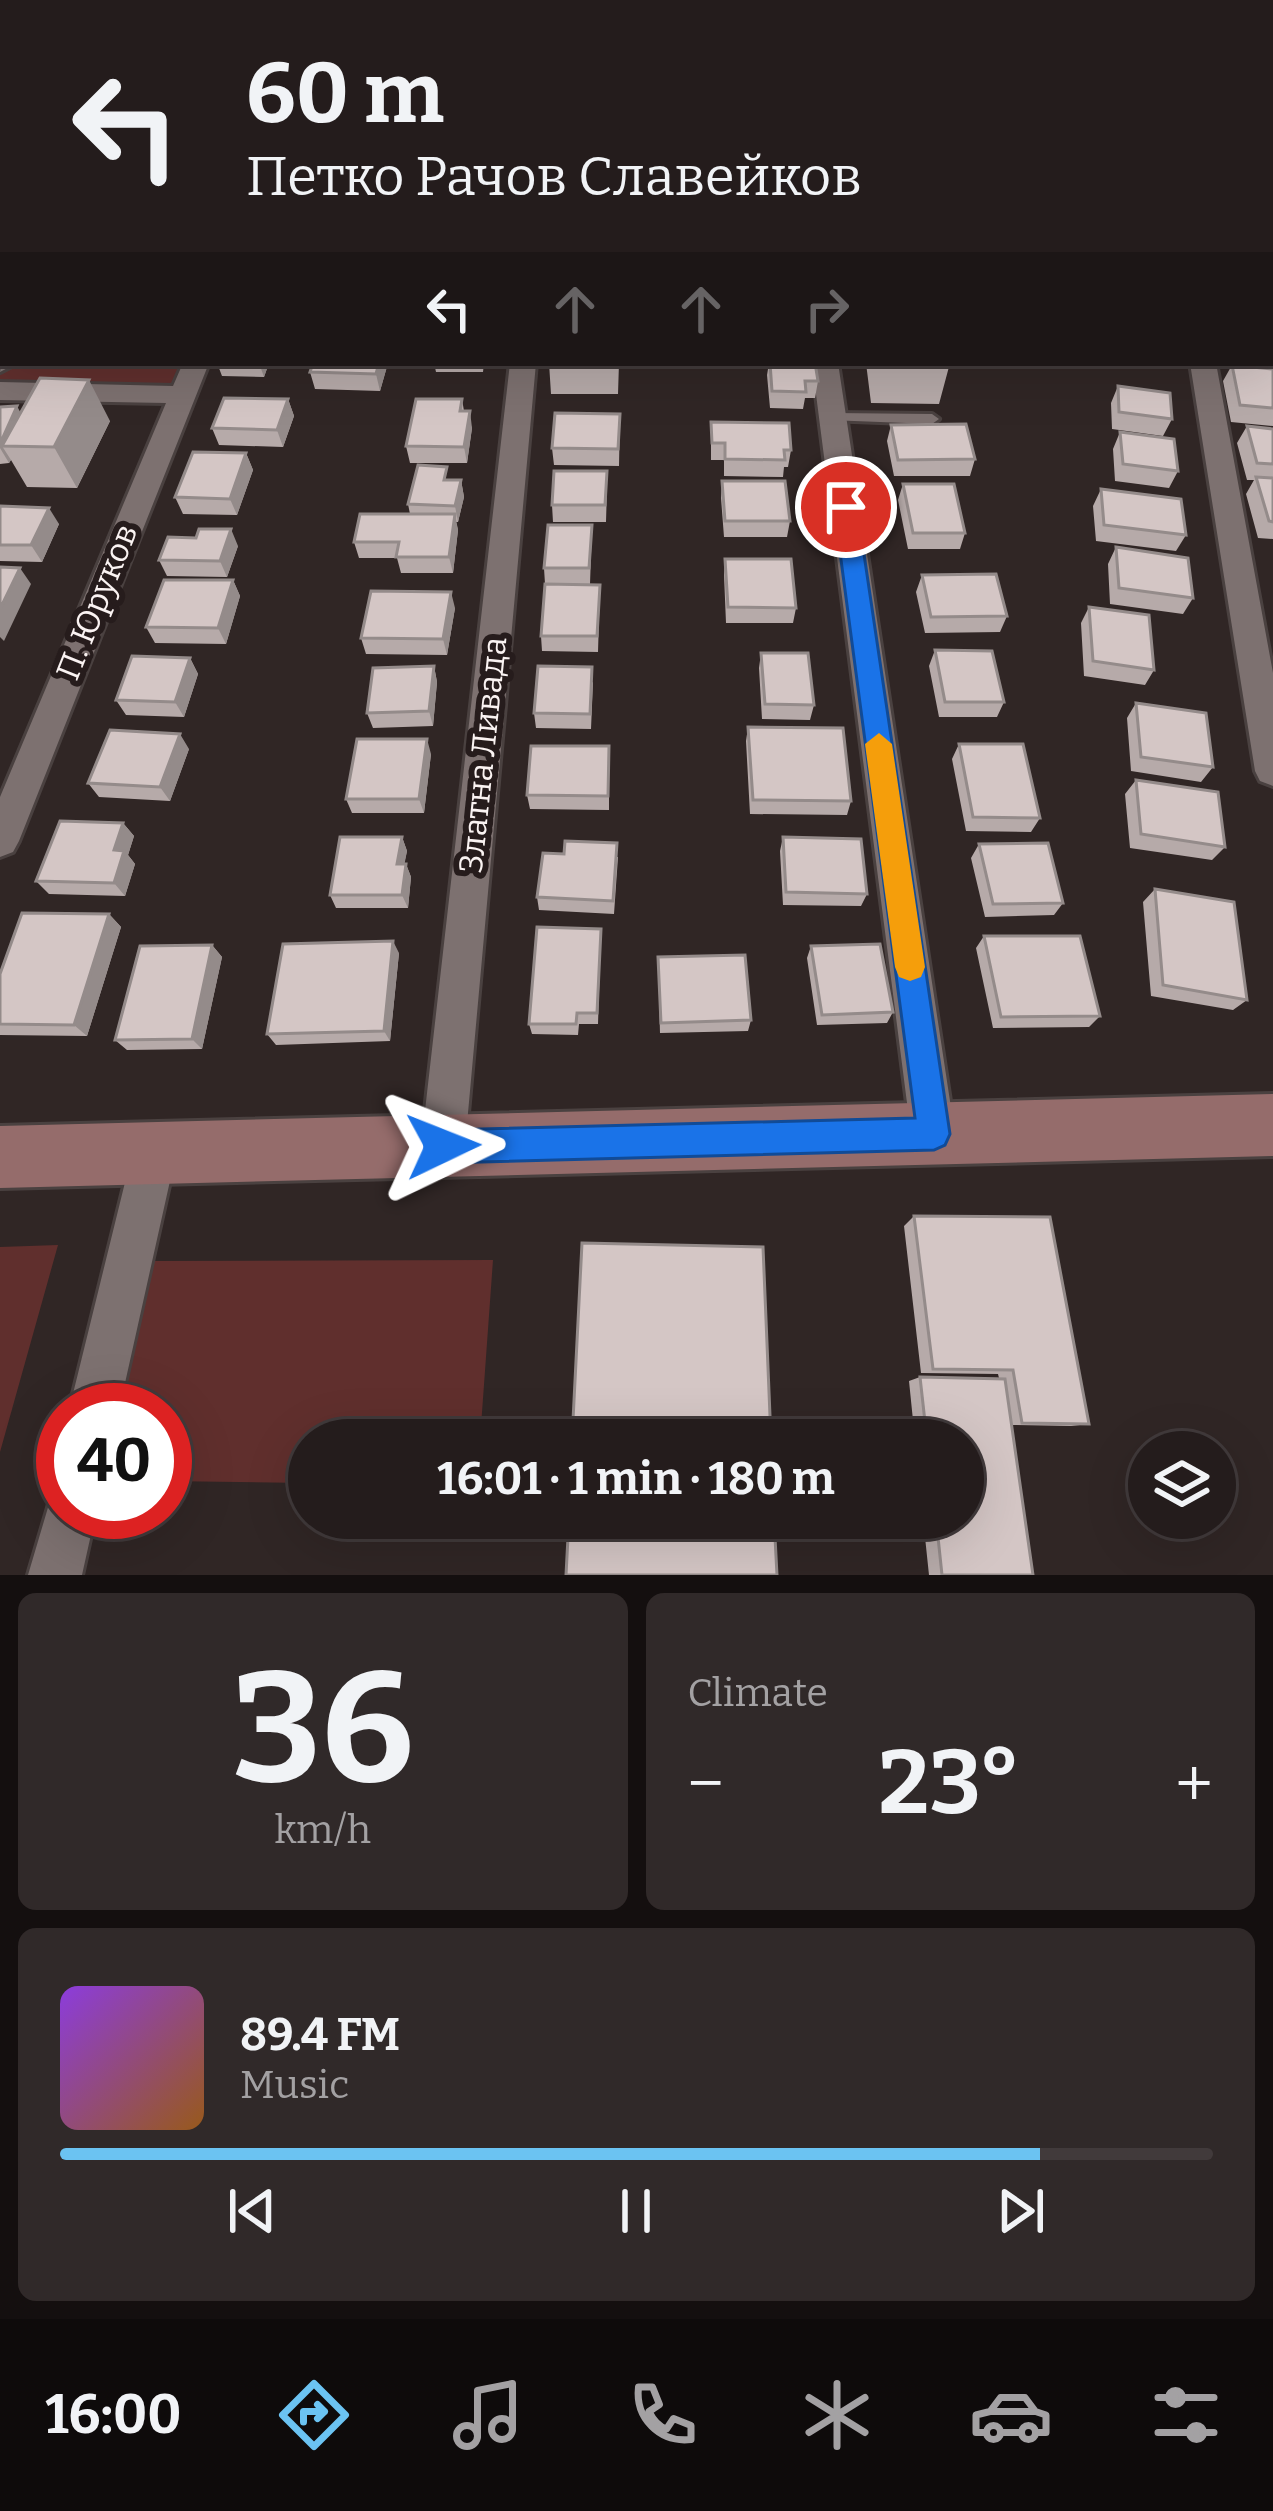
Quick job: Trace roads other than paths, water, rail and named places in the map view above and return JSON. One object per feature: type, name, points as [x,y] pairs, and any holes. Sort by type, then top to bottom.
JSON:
[{"type":"street","name":"П. Юруков","points":[[0,841],[195,366]]},
{"type":"street","name":"Златна Ливада","points":[[443,1146],[524,366]]},
{"type":"street","points":[[825,366],[934,1134]]},
{"type":"street","points":[[1204,366],[1273,771]]},
{"type":"street","points":[[0,391],[181,395]]},
{"type":"street","points":[[0,1157],[1273,1125]]},
{"type":"street","points":[[100,1383],[154,1154]]},
{"type":"street","points":[[55,1575],[64,1539]]},
{"type":"lane","points":[[833,417],[932,419]]}]
